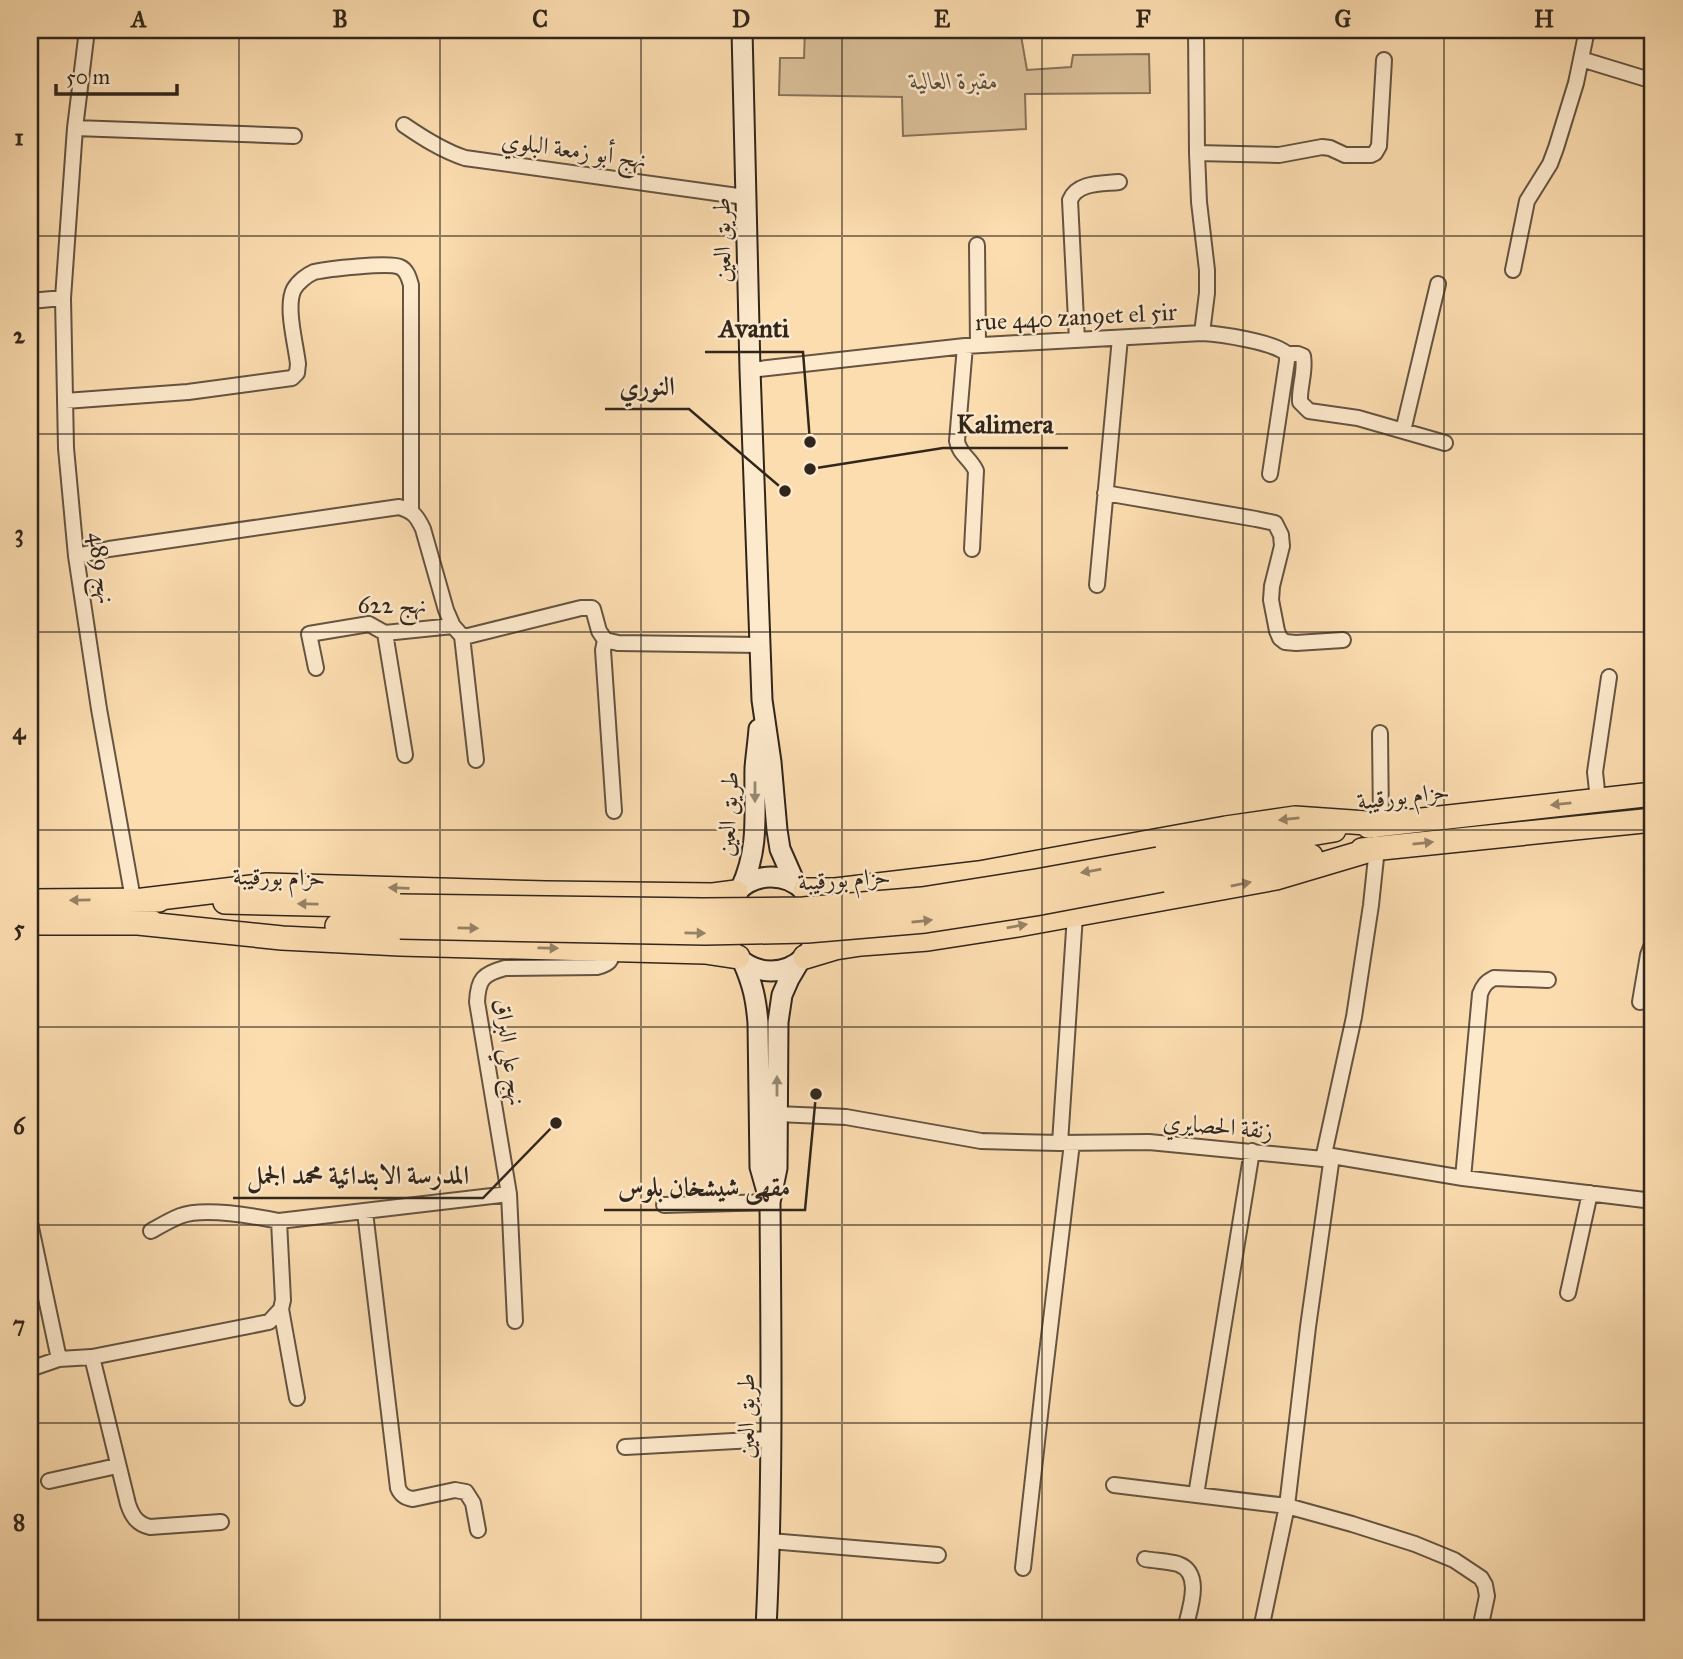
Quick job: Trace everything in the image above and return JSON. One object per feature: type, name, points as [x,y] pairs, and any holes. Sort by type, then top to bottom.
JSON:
[{"type":"highway","name":"حزام بورقيبة","points":[[1160,869],[1279,838],[1653,794]]},
{"type":"highway","points":[[800,887],[835,890],[979,873],[1295,818],[1381,824]]},
{"type":"highway","name":"حزام بورقيبة","points":[[30,923],[803,909],[922,900],[1036,881],[1281,860],[1653,820]]},
{"type":"highway","points":[[802,960],[835,948],[928,939],[1276,878],[1377,848]]},
{"type":"highway","points":[[139,900],[267,885],[713,895],[738,890]]},
{"type":"highway","name":"حزام بورقيبة","points":[[30,901],[139,900],[400,916]]},
{"type":"highway","points":[[138,923],[282,938],[705,952],[740,960]]},
{"type":"main road","name":"طريق العين","points":[[742,30],[750,370],[762,700],[780,849],[800,887]]},
{"type":"main road","name":"طريق العين","points":[[738,890],[749,870],[753,851],[755,765],[762,700]]},
{"type":"main road","points":[[775,876],[791,880],[800,887],[814,903],[819,919],[818,936],[811,951],[786,969],[771,972],[757,969],[740,960],[726,938],[723,923],[726,908],[738,890],[759,878],[775,876]]},
{"type":"main road","name":"طريق العين","points":[[740,960],[752,985],[756,1003],[760,1167],[770,1202]]},
{"type":"main road","name":"طريق العين","points":[[766,1629],[771,1439],[770,1202],[777,1168],[778,1022],[782,995],[802,960]]},
{"type":"street","name":"نهج 489","points":[[87,30],[75,128],[63,298],[66,448],[76,556],[99,709],[139,900]]},
{"type":"street","name":"rue 440 zan9et el 5ir","points":[[750,370],[972,346],[1202,333],[1207,270],[1199,202],[1196,30]]},
{"type":"street","points":[[1513,270],[1523,216],[1556,148],[1576,82],[1587,30]]},
{"type":"street","points":[[1581,59],[1653,81]]},
{"type":"street","points":[[1197,153],[1279,155],[1322,147],[1345,155],[1371,155],[1379,146],[1384,60]]},
{"type":"street","name":"نهج أبو زمعة البلوي","points":[[404,125],[423,138],[465,158],[746,197]]},
{"type":"street","points":[[75,128],[293,136]]},
{"type":"street","points":[[1077,340],[1070,200],[1073,192],[1079,188],[1119,182]]},
{"type":"street","points":[[971,549],[976,471],[974,465],[961,452],[957,441],[972,346],[977,245]]},
{"type":"street","points":[[65,401],[188,393],[292,378],[298,373],[299,364],[291,310],[293,292],[299,282],[313,273],[381,264],[400,267],[408,275],[411,285],[411,510]]},
{"type":"street","points":[[1403,431],[1438,284]]},
{"type":"street","points":[[30,301],[63,298]]},
{"type":"street","points":[[1202,333],[1279,348],[1287,354],[1303,356],[1300,402],[1309,411],[1358,418],[1445,443]]},
{"type":"street","points":[[1097,584],[1120,338]]},
{"type":"street","points":[[1270,474],[1287,354]]},
{"type":"street","points":[[1105,493],[1275,523],[1281,535],[1282,546],[1271,600],[1280,638],[1285,642],[1296,643],[1343,640]]},
{"type":"street","points":[[76,556],[399,507],[411,510],[418,517],[423,529],[446,610],[458,631],[476,760]]},
{"type":"street","name":"نهج 622","points":[[316,668],[309,634],[369,624],[385,633],[458,631],[468,636],[581,608],[592,608],[599,631],[605,640],[603,650],[614,811]]},
{"type":"street","points":[[385,633],[405,755]]},
{"type":"street","points":[[605,640],[618,643],[759,645]]},
{"type":"street","points":[[1598,800],[1595,772],[1609,677]]},
{"type":"street","points":[[1381,733],[1381,824]]},
{"type":"street","points":[[1261,1629],[1287,1506],[1328,1158],[1354,1017],[1377,848]]},
{"type":"street","points":[[1024,1568],[1066,1143],[1075,915]]},
{"type":"street","points":[[1640,1002],[1648,955],[1653,942]]},
{"type":"street","name":"نهج علي البراق","points":[[509,1194],[477,1002],[480,981],[492,972],[505,968],[597,967],[608,964],[612,959],[613,949]]},
{"type":"street","points":[[1463,1178],[1480,994],[1483,987],[1494,978],[1548,980]]},
{"type":"street","name":"زنقة الحصايري","points":[[777,1114],[846,1117],[981,1141],[1149,1142],[1328,1158],[1463,1178],[1653,1201]]},
{"type":"street","points":[[1196,1495],[1252,1151]]},
{"type":"street","points":[[151,1231],[178,1216],[188,1214],[253,1216],[279,1221],[509,1194],[515,1321]]},
{"type":"street","points":[[1568,1293],[1590,1194]]},
{"type":"street","points":[[664,1205],[770,1202]]},
{"type":"street","points":[[365,1212],[398,1488],[401,1494],[413,1499],[455,1490],[466,1492],[473,1503],[478,1530]]},
{"type":"street","points":[[279,1221],[283,1300],[281,1309],[297,1398]]},
{"type":"street","points":[[30,1223],[59,1359]]},
{"type":"street","points":[[30,1369],[59,1359],[92,1357],[269,1322],[281,1309]]},
{"type":"street","points":[[92,1357],[131,1514],[142,1525],[150,1527],[221,1522]]},
{"type":"street","points":[[625,1447],[771,1439]]},
{"type":"street","points":[[49,1481],[117,1466]]},
{"type":"street","points":[[1114,1485],[1287,1506],[1401,1539],[1454,1560],[1482,1578],[1487,1596],[1480,1629]]},
{"type":"street","points":[[770,1541],[938,1555]]},
{"type":"street","points":[[1145,1559],[1179,1564],[1191,1574],[1193,1590],[1185,1629]]},
{"type":"green space","name":"مقبرة العالية","points":[[805,30],[1020,30],[1027,70],[1071,67],[1073,55],[1149,54],[1150,93],[1025,94],[1026,129],[903,136],[902,97],[779,95],[780,58],[804,58]]},
{"type":"place","name":"Avanti","points":[[810,442]]},
{"type":"place","name":"Kalimera","points":[[810,469]]},
{"type":"place","name":"النوري","points":[[785,491]]},
{"type":"place","name":"مقهى شيشخان بلوس","points":[[816,1094]]},
{"type":"place","name":"المدرسة الابتدائية محمد الجمل","points":[[556,1123]]}]
